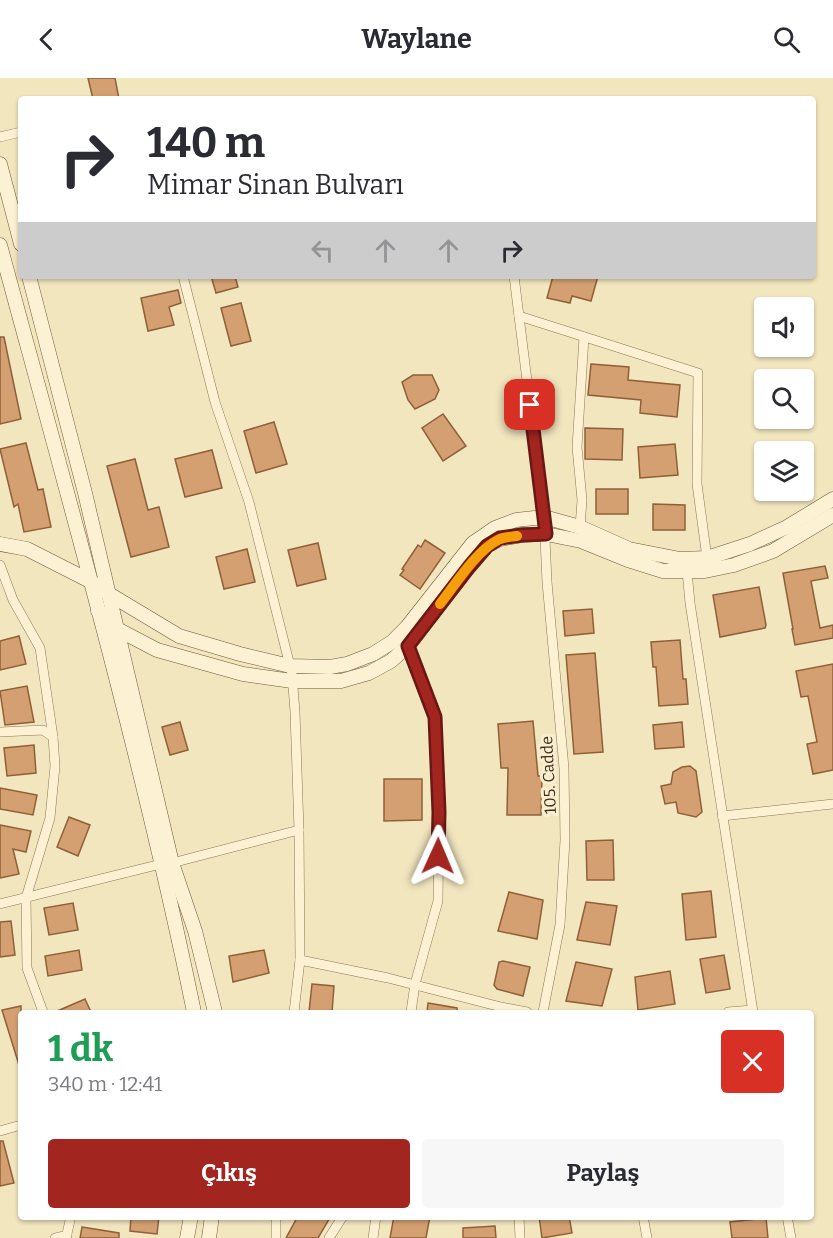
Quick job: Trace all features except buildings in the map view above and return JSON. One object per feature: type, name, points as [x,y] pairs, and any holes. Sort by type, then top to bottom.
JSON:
[{"type":"main road","points":[[0,164],[18,233]]},
{"type":"main road","points":[[0,245],[139,766],[167,863],[195,931],[215,1010]]},
{"type":"main road","points":[[30,279],[117,629],[167,863],[194,1010]]},
{"type":"main road","points":[[0,544],[27,549],[90,581],[179,636],[290,666],[330,667],[347,664],[373,654],[392,642],[407,627],[473,543],[495,528],[516,520],[544,516],[580,527],[629,549],[680,559],[707,558],[759,540],[787,527],[833,499]]},
{"type":"main road","points":[[98,610],[117,629],[157,650],[243,674],[292,681],[341,681],[369,673],[391,661],[408,646],[469,567],[487,546],[500,538],[546,534],[581,541],[663,571],[705,571],[734,565],[773,551],[833,515]]},
{"type":"main road","points":[[188,1238],[190,1220]]},
{"type":"main road","points":[[209,1238],[214,1220]]},
{"type":"street","points":[[0,137],[18,133]]},
{"type":"street","points":[[184,279],[215,402],[249,502],[290,666],[299,830],[300,960],[294,1010]]},
{"type":"street","name":"105. Cadde","points":[[514,279],[546,534],[547,582],[564,768],[565,840],[560,926],[543,1010]]},
{"type":"street","points":[[519,316],[698,373],[697,484],[707,558]]},
{"type":"street","points":[[580,527],[582,500],[577,447],[585,337]]},
{"type":"street","points":[[0,565],[13,600],[40,648],[53,737],[55,766],[50,818],[26,898],[27,968],[42,1010]]},
{"type":"street","points":[[687,572],[752,1010]]},
{"type":"street","points":[[408,646],[435,717],[439,812],[438,901],[415,984],[411,1010]]},
{"type":"street","points":[[0,732],[43,730],[53,737]]},
{"type":"street","points":[[722,816],[833,804]]},
{"type":"street","points":[[0,904],[299,830]]},
{"type":"street","points":[[300,960],[415,984],[517,1010]]},
{"type":"street","points":[[0,1131],[18,1126]]},
{"type":"street","points":[[55,1238],[67,1237],[70,1220]]},
{"type":"street","points":[[276,1220],[276,1238]]},
{"type":"street","points":[[329,1238],[341,1220]]},
{"type":"street","points":[[373,1238],[375,1220]]},
{"type":"street","points":[[519,1220],[520,1238]]},
{"type":"street","points":[[644,1220],[647,1238]]},
{"type":"street","points":[[788,1220],[791,1238]]},
{"type":"slow traffic","points":[[440,604],[487,546],[500,538],[517,536]]},
{"type":"route","points":[[438,856],[439,812],[435,717],[408,646],[487,546],[500,538],[546,534],[530,405]]}]
